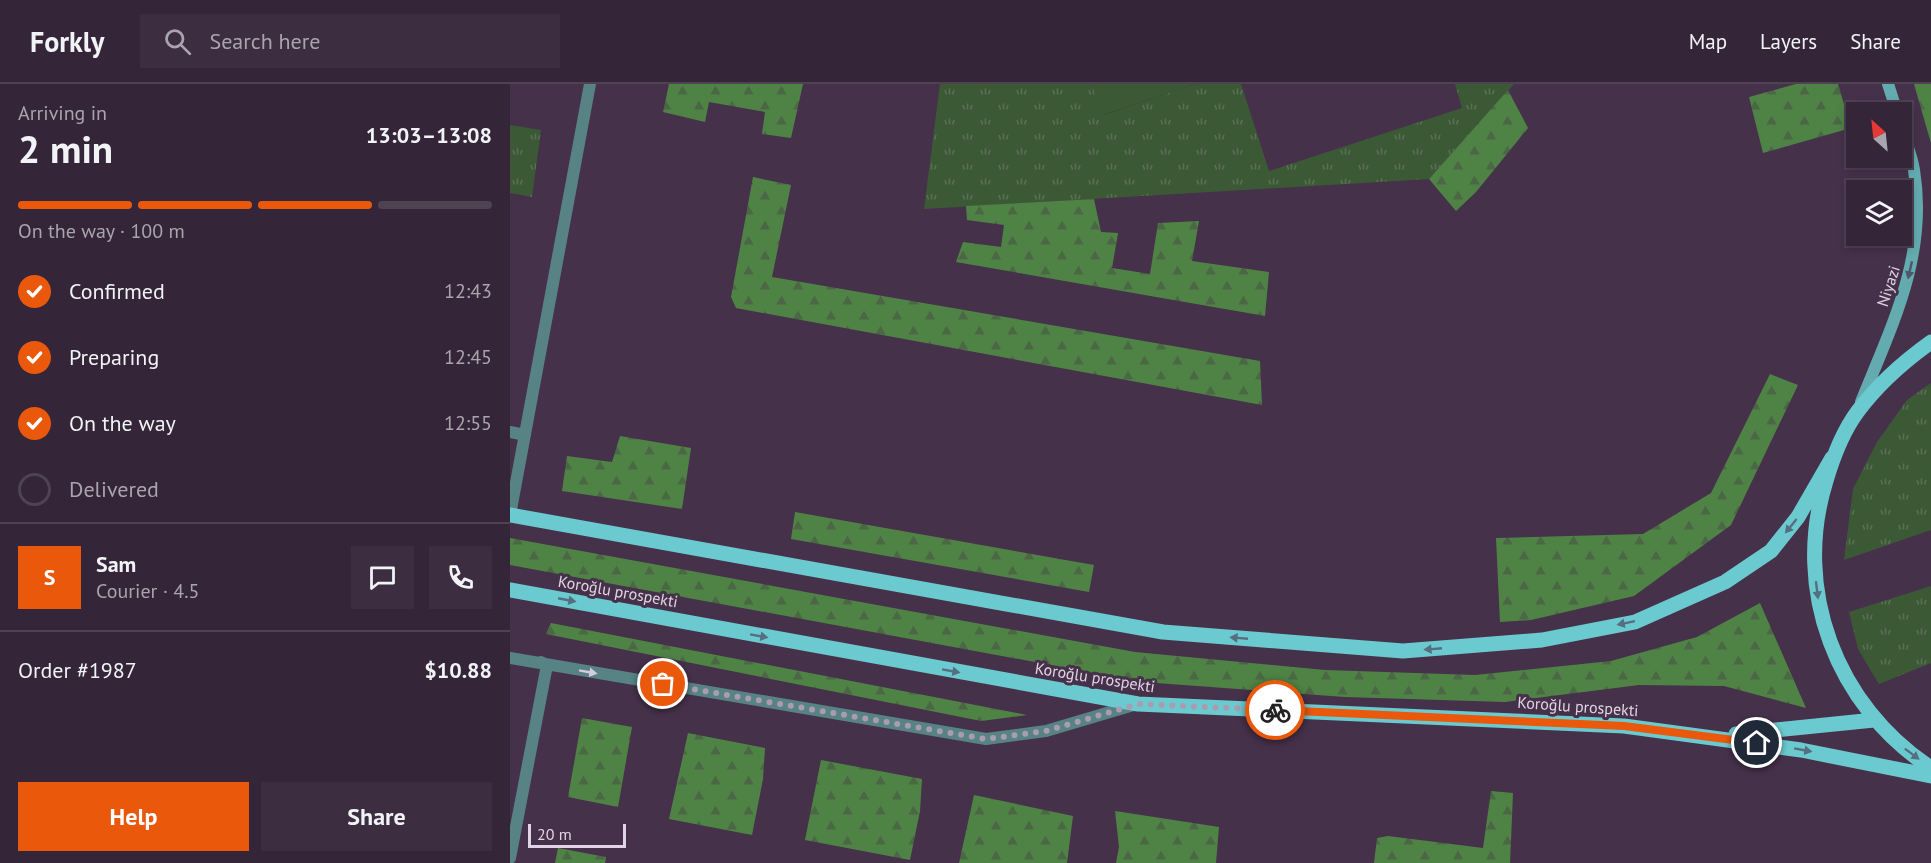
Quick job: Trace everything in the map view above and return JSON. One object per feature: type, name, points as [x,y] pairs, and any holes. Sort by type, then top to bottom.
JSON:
[{"type":"main road","points":[[1888,84],[1894,102]]},
{"type":"main road","name":"Niyazi","points":[[1857,412],[1911,269],[1917,201],[1912,162]]},
{"type":"main road","points":[[510,515],[1163,632],[1403,651],[1542,640],[1635,622],[1725,582],[1771,551],[1798,518],[1857,412],[1896,367],[1931,342]]},
{"type":"main road","points":[[1832,458],[1819,502],[1814,547],[1816,593],[1827,639],[1847,681],[1874,720],[1909,754],[1931,768]]},
{"type":"main road","name":"Koroğlu prospekti","points":[[513,591],[1138,704],[1532,720],[1713,736],[1801,750],[1931,776]]},
{"type":"main road","points":[[1713,736],[1874,720]]},
{"type":"street","points":[[510,515],[590,84]]},
{"type":"street","points":[[510,432],[525,435]]},
{"type":"street","points":[[510,650],[547,665]]},
{"type":"street","points":[[510,658],[986,739],[1046,731],[1138,704]]},
{"type":"street","points":[[510,858],[547,665]]},
{"type":"green space","points":[[669,84],[803,84],[791,138],[762,134],[765,112],[709,102],[705,122],[663,112]]},
{"type":"green space","points":[[940,84],[1092,84],[1103,115],[1195,84],[1241,84],[1269,171],[1462,108],[1455,84],[1514,84],[1429,179],[924,209]]},
{"type":"green space","points":[[1092,84],[1195,84],[1102,115]]},
{"type":"green space","points":[[1796,84],[1838,84],[1846,111],[1846,129],[1763,153],[1749,97]]},
{"type":"green space","points":[[1914,84],[1931,84],[1931,143]]},
{"type":"green space","points":[[1508,90],[1528,128],[1476,192],[1456,211],[1429,179]]},
{"type":"green space","points":[[510,125],[541,130],[532,197],[510,193]]},
{"type":"green space","points":[[753,177],[791,185],[772,277],[1260,361],[1262,405],[736,308],[731,297]]},
{"type":"green space","points":[[1094,199],[1101,232],[1118,233],[1112,268],[1150,274],[1158,223],[1199,221],[1192,261],[1269,272],[1265,316],[956,262],[963,242],[1001,247],[1004,225],[967,220],[966,206]]},
{"type":"green space","points":[[1770,374],[1798,385],[1731,525],[1634,596],[1531,620],[1500,622],[1496,538],[1643,534],[1711,493]]},
{"type":"green space","points":[[1931,383],[1931,530],[1844,560],[1853,489],[1877,442],[1907,400]]},
{"type":"green space","points":[[620,436],[691,448],[682,509],[562,491],[567,456],[612,462]]},
{"type":"green space","points":[[795,512],[1094,565],[1089,592],[791,539]]},
{"type":"green space","points":[[510,538],[1135,652],[1325,670],[1475,675],[1611,661],[1697,637],[1760,603],[1806,708],[1724,686],[1639,685],[1505,702],[1345,697],[1143,682],[510,565]]},
{"type":"green space","points":[[1931,586],[1931,663],[1879,684],[1858,649],[1849,612]]},
{"type":"green space","points":[[551,623],[1027,715],[981,721],[546,634]]},
{"type":"green space","points":[[582,718],[632,727],[618,807],[568,797]]},
{"type":"green space","points":[[688,733],[765,748],[763,779],[752,835],[669,819]]},
{"type":"green space","points":[[821,760],[922,779],[920,811],[910,860],[805,840]]},
{"type":"green space","points":[[1491,791],[1513,793],[1510,863],[1374,863],[1377,838],[1388,836],[1483,848]]},
{"type":"green space","points":[[974,795],[1073,816],[1067,863],[959,863]]},
{"type":"green space","points":[[1115,811],[1219,827],[1216,863],[1116,863],[1119,847]]},
{"type":"green space","points":[[558,848],[606,857],[605,863],[555,863]]},
{"type":"way so far","points":[[663,684],[986,739],[1046,731],[1138,704],[1275,710]]},
{"type":"route","points":[[1275,710],[1624,726],[1757,743]]}]
